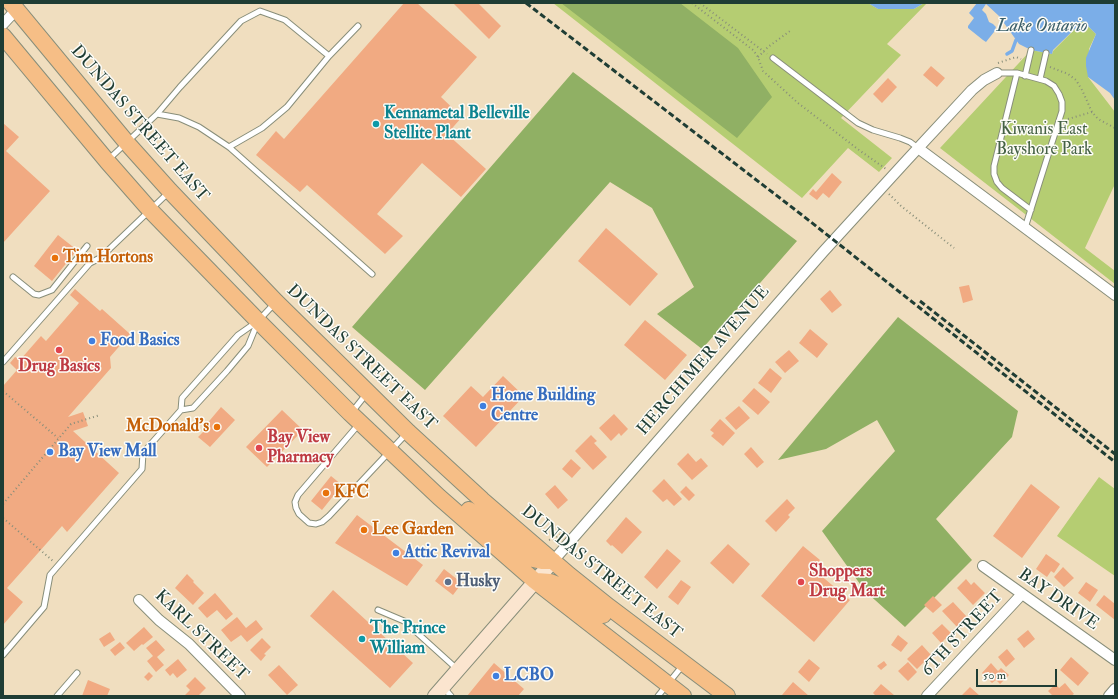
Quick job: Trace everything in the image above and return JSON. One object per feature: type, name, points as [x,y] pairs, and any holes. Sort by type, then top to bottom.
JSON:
[{"type":"main road","name":"DUNDAS STREET EAST","points":[[15,7],[127,143],[170,191],[276,302],[408,432],[482,500],[553,561],[639,630],[727,696]]},
{"type":"main road","points":[[3,36],[107,161],[150,210],[258,322],[355,418],[389,451],[535,581],[663,690],[683,696]]},
{"type":"main road","points":[[440,497],[468,509],[533,558],[542,561],[553,561]]},
{"type":"main road","points":[[535,581],[550,582],[560,586],[615,623],[623,627],[639,630]]},
{"type":"street","points":[[3,24],[15,7]]},
{"type":"street","name":"HERCHIMER AVENUE","points":[[443,693],[458,670],[827,248],[972,90],[984,80],[997,74]]},
{"type":"street","points":[[918,148],[1115,295]]},
{"type":"street","name":"BAY DRIVE","points":[[983,566],[1115,660]]},
{"type":"street","name":"6TH STREET","points":[[927,696],[1022,594]]},
{"type":"street","name":"KARL STREET","points":[[139,600],[159,620],[189,644],[240,696]]},
{"type":"street","points":[[1109,696],[1115,689]]},
{"type":"lane","points":[[107,161],[157,114],[241,21],[260,11],[285,20],[329,56]]},
{"type":"lane","points":[[229,147],[262,128],[287,107],[329,56],[358,26]]},
{"type":"lane","points":[[1025,76],[1031,50]]},
{"type":"lane","points":[[1025,228],[1062,111],[1062,102],[1054,86],[1040,79],[1046,53]]},
{"type":"lane","points":[[773,58],[858,123],[873,130],[910,142],[918,148]]},
{"type":"lane","name":"HERCHIMER AVENUE","points":[[997,74],[1017,74],[1040,79]]},
{"type":"lane","points":[[1017,74],[994,166],[994,174],[997,182],[1002,188],[1031,210]]},
{"type":"lane","points":[[157,114],[179,118],[199,127],[229,147],[372,274]]},
{"type":"lane","points":[[3,362],[90,263],[100,258],[170,191]]},
{"type":"lane","points":[[13,277],[34,294],[52,290],[87,246]]},
{"type":"lane","points":[[3,654],[44,607],[50,575],[142,469],[143,453],[181,410],[182,398],[238,335],[258,322],[276,302]]},
{"type":"lane","points":[[181,410],[193,408],[227,371],[248,346],[258,322]]},
{"type":"lane","points":[[368,393],[355,418],[298,495],[295,502],[299,514],[309,522],[316,524],[322,522],[408,432]]},
{"type":"lane","points":[[378,610],[404,621],[458,670]]},
{"type":"lane","points":[[663,690],[684,664]]},
{"type":"lane","points":[[57,696],[77,673]]},
{"type":"path","points":[[692,3],[753,50],[758,57],[763,71],[784,91],[833,131],[886,169]]},
{"type":"path","points":[[700,3],[773,58]]},
{"type":"path","points":[[758,57],[790,32]]},
{"type":"path","points":[[1051,67],[1068,74],[1076,80],[1092,112],[1098,119],[1115,128]]},
{"type":"path","points":[[1058,124],[1066,119],[1092,112]]},
{"type":"path","points":[[882,187],[901,206],[954,248]]},
{"type":"path","points":[[3,391],[58,438]]},
{"type":"path","points":[[3,504],[71,424],[100,415]]},
{"type":"path","points":[[3,518],[58,566]]},
{"type":"green space","points":[[553,3],[868,3],[878,9],[914,9],[924,3],[927,3],[887,44],[901,55],[841,118],[892,158],[879,172],[848,148],[802,198]]},
{"type":"green space","points":[[561,3],[680,3],[738,48],[772,97],[737,138]]},
{"type":"green space","name":"Kiwanis East Bayshore Park","points":[[1083,21],[1096,34],[1089,49],[1088,77],[1115,112],[1115,184],[1085,248],[1115,271],[1115,284],[940,148],[1031,50],[1052,54],[1053,51]]},
{"type":"green space","points":[[573,72],[797,241],[702,349],[657,314],[694,287],[652,208],[610,182],[425,390],[352,327]]},
{"type":"green space","points":[[898,317],[1018,411],[1012,437],[936,519],[972,560],[905,627],[865,591],[822,531],[895,451],[877,420],[826,449],[778,460]]},
{"type":"green space","points":[[1099,477],[1115,489],[1115,576],[1057,536]]},
{"type":"water","points":[[868,3],[924,3],[914,9],[878,9]]},
{"type":"water","name":"Lake Ontario","points":[[977,3],[1115,3],[1115,100],[1110,93],[1088,77],[1086,58],[1096,34],[1083,21],[1053,50],[1052,54],[1031,50],[1019,44],[999,16],[986,4],[982,10],[986,14],[989,22],[996,27],[986,42],[983,40],[968,28],[974,18],[969,13]]},
{"type":"building","name":"Kennametal Belleville Stellite Plant","points":[[404,3],[417,3],[477,57],[441,97],[462,117],[447,134],[486,169],[461,197],[422,163],[377,214],[403,236],[385,254],[307,185],[300,192],[256,155],[276,131],[284,139]]},
{"type":"building","points":[[454,3],[478,3],[501,26],[489,39]]},
{"type":"building","points":[[931,66],[945,78],[937,87],[923,75]]},
{"type":"building","points":[[888,78],[897,87],[882,103],[873,94]]},
{"type":"building","points":[[3,123],[19,137],[6,151],[50,191],[3,243]]},
{"type":"building","points":[[832,173],[842,182],[829,198],[823,193],[817,200],[809,194],[813,189],[816,192]]},
{"type":"building","points":[[606,228],[658,274],[630,306],[578,261]]},
{"type":"building","name":"Tim Hortons","points":[[58,235],[77,250],[52,281],[34,266]]},
{"type":"building","points":[[969,285],[973,300],[963,303],[959,287]]},
{"type":"building","name":"Bay View Mall","points":[[75,289],[100,311],[102,309],[130,334],[110,357],[111,368],[68,417],[83,412],[88,426],[73,431],[119,473],[67,532],[62,526],[7,588],[23,602],[3,625],[3,386],[17,370],[10,363],[15,357],[20,360],[41,336],[46,341],[79,303],[70,295]]},
{"type":"building","points":[[830,290],[842,305],[832,313],[820,299]]},
{"type":"building","points":[[645,320],[687,355],[665,380],[624,345]]},
{"type":"building","points":[[810,329],[828,344],[817,358],[799,343]]},
{"type":"building","points":[[789,350],[799,361],[785,373],[775,362]]},
{"type":"building","points":[[770,368],[782,378],[771,393],[758,383]]},
{"type":"building","name":"Home Building Centre","points":[[503,376],[524,396],[476,447],[443,416],[471,386],[483,397]]},
{"type":"building","points":[[754,388],[770,402],[758,415],[742,401]]},
{"type":"building","points":[[739,406],[750,418],[736,430],[725,418]]},
{"type":"building","name":"McDonald's","points":[[221,407],[235,420],[210,447],[198,437],[207,428],[205,426]]},
{"type":"building","points":[[282,410],[303,430],[267,467],[246,447]]},
{"type":"building","points":[[614,414],[628,429],[621,436],[619,433],[611,441],[599,428]]},
{"type":"building","points":[[720,419],[735,433],[723,446],[711,436],[714,433],[710,430]]},
{"type":"building","points":[[591,435],[597,441],[594,443],[607,457],[593,470],[575,451]]},
{"type":"building","points":[[751,447],[764,462],[757,468],[744,454]]},
{"type":"building","points":[[688,453],[696,462],[701,458],[708,466],[692,480],[677,464]]},
{"type":"building","points":[[571,459],[581,468],[572,478],[562,469]]},
{"type":"building","name":"KFC","points":[[331,476],[342,485],[322,510],[311,501]]},
{"type":"building","points":[[664,479],[682,499],[674,506],[667,499],[663,502],[652,491]]},
{"type":"building","points":[[1031,484],[1060,507],[1022,558],[993,536]]},
{"type":"building","points":[[555,485],[568,500],[558,509],[545,494]]},
{"type":"building","points":[[686,486],[695,495],[689,501],[680,492]]},
{"type":"building","points":[[787,499],[795,508],[788,515],[790,517],[776,532],[765,521]]},
{"type":"building","points":[[357,515],[423,565],[407,586],[335,543]]},
{"type":"building","points":[[626,517],[642,532],[622,554],[606,541]]},
{"type":"building","points":[[728,544],[750,564],[733,584],[710,563]]},
{"type":"building","name":"Shoppers Drug Mart","points":[[803,546],[820,560],[813,569],[850,600],[814,642],[761,596]]},
{"type":"building","points":[[667,549],[681,561],[657,589],[644,577]]},
{"type":"building","points":[[1046,554],[1060,564],[1054,573],[1051,571],[1047,577],[1036,569]]},
{"type":"building","points":[[1063,567],[1074,578],[1064,587],[1054,577]]},
{"type":"building","name":"Husky","points":[[444,569],[462,583],[453,595],[435,581]]},
{"type":"building","points":[[187,574],[204,593],[193,605],[175,588]]},
{"type":"building","points":[[966,579],[971,585],[974,582],[985,593],[973,605],[957,588]]},
{"type":"building","points":[[681,580],[691,587],[678,605],[668,597]]},
{"type":"building","points":[[1086,582],[1098,590],[1090,602],[1078,593]]},
{"type":"building","name":"The Prince William","points":[[333,590],[413,663],[390,688],[310,616]]},
{"type":"building","points":[[215,593],[233,614],[226,620],[217,610],[207,618],[198,608]]},
{"type":"building","points":[[1104,595],[1115,604],[1115,620],[1096,605]]},
{"type":"building","points":[[933,596],[942,605],[933,613],[924,605]]},
{"type":"building","points":[[953,602],[967,617],[957,627],[942,611]]},
{"type":"building","points":[[237,617],[246,628],[256,620],[263,629],[247,642],[241,635],[231,642],[221,630]]},
{"type":"building","points":[[942,624],[951,633],[941,643],[932,633]]},
{"type":"building","points":[[144,627],[153,637],[134,651],[126,643]]},
{"type":"building","points":[[1028,630],[1035,639],[1024,648],[1017,639]]},
{"type":"building","points":[[110,632],[115,640],[104,647],[99,639]]},
{"type":"building","points":[[898,635],[908,643],[901,652],[891,645]]},
{"type":"building","points":[[262,638],[271,647],[264,654],[266,655],[261,661],[250,650]]},
{"type":"building","points":[[156,640],[165,650],[157,657],[164,665],[156,672],[147,661],[153,656],[146,648]]},
{"type":"building","points":[[120,642],[125,648],[115,656],[110,650]]},
{"type":"building","points":[[922,645],[931,655],[917,669],[907,659]]},
{"type":"building","points":[[1007,649],[1015,659],[1006,667],[998,657]]},
{"type":"building","points":[[1071,657],[1089,673],[1078,686],[1060,670]]},
{"type":"building","points":[[178,659],[187,670],[177,678],[173,673],[170,676],[165,670]]},
{"type":"building","points":[[809,659],[820,668],[809,682],[798,672]]},
{"type":"building","points":[[884,661],[887,665],[881,670],[877,666]]},
{"type":"building","points":[[908,662],[917,672],[908,681],[898,671]]},
{"type":"building","name":"LCBO","points":[[494,663],[524,689],[518,696],[467,696]]},
{"type":"building","points":[[991,663],[998,671],[1001,668],[1009,675],[1000,684],[996,680],[992,683],[982,673]]},
{"type":"building","points":[[279,665],[298,685],[287,695],[268,675]]},
{"type":"building","points":[[149,672],[153,676],[148,681],[144,677]]},
{"type":"building","points":[[195,677],[206,688],[198,696],[186,696],[185,695],[190,690],[186,686]]},
{"type":"building","points":[[88,680],[110,689],[107,696],[82,696]]},
{"type":"building","points":[[793,682],[809,696],[782,695]]},
{"type":"building","points":[[1065,683],[1074,694],[1071,696],[1053,696],[1048,691],[1056,684],[1059,688]]},
{"type":"building","points":[[881,684],[894,696],[876,696],[873,693]]},
{"type":"building","points":[[970,687],[980,696],[961,696]]},
{"type":"waterway","points":[[1007,54],[1012,51],[1016,40]]},
{"type":"railway","points":[[526,3],[802,215],[1115,462]]},
{"type":"railway","points":[[920,301],[1115,454]]},
{"type":"place","name":"Kennametal Belleville Stellite Plant","points":[[376,124]]},
{"type":"place","name":"Tim Hortons","points":[[55,258]]},
{"type":"place","name":"Food Basics","points":[[92,341]]},
{"type":"place","name":"Drug Basics","points":[[59,350]]},
{"type":"place","name":"Home Building Centre","points":[[483,406]]},
{"type":"place","name":"McDonald's","points":[[217,427]]},
{"type":"place","name":"Bay View Pharmacy","points":[[259,448]]},
{"type":"place","name":"Bay View Mall","points":[[50,452]]},
{"type":"place","name":"KFC","points":[[326,493]]},
{"type":"place","name":"Lee Garden","points":[[364,530]]},
{"type":"place","name":"Attic Revival","points":[[396,553]]},
{"type":"place","name":"Husky","points":[[448,582]]},
{"type":"place","name":"Shoppers Drug Mart","points":[[801,582]]},
{"type":"place","name":"The Prince William","points":[[362,639]]},
{"type":"place","name":"LCBO","points":[[496,676]]}]
